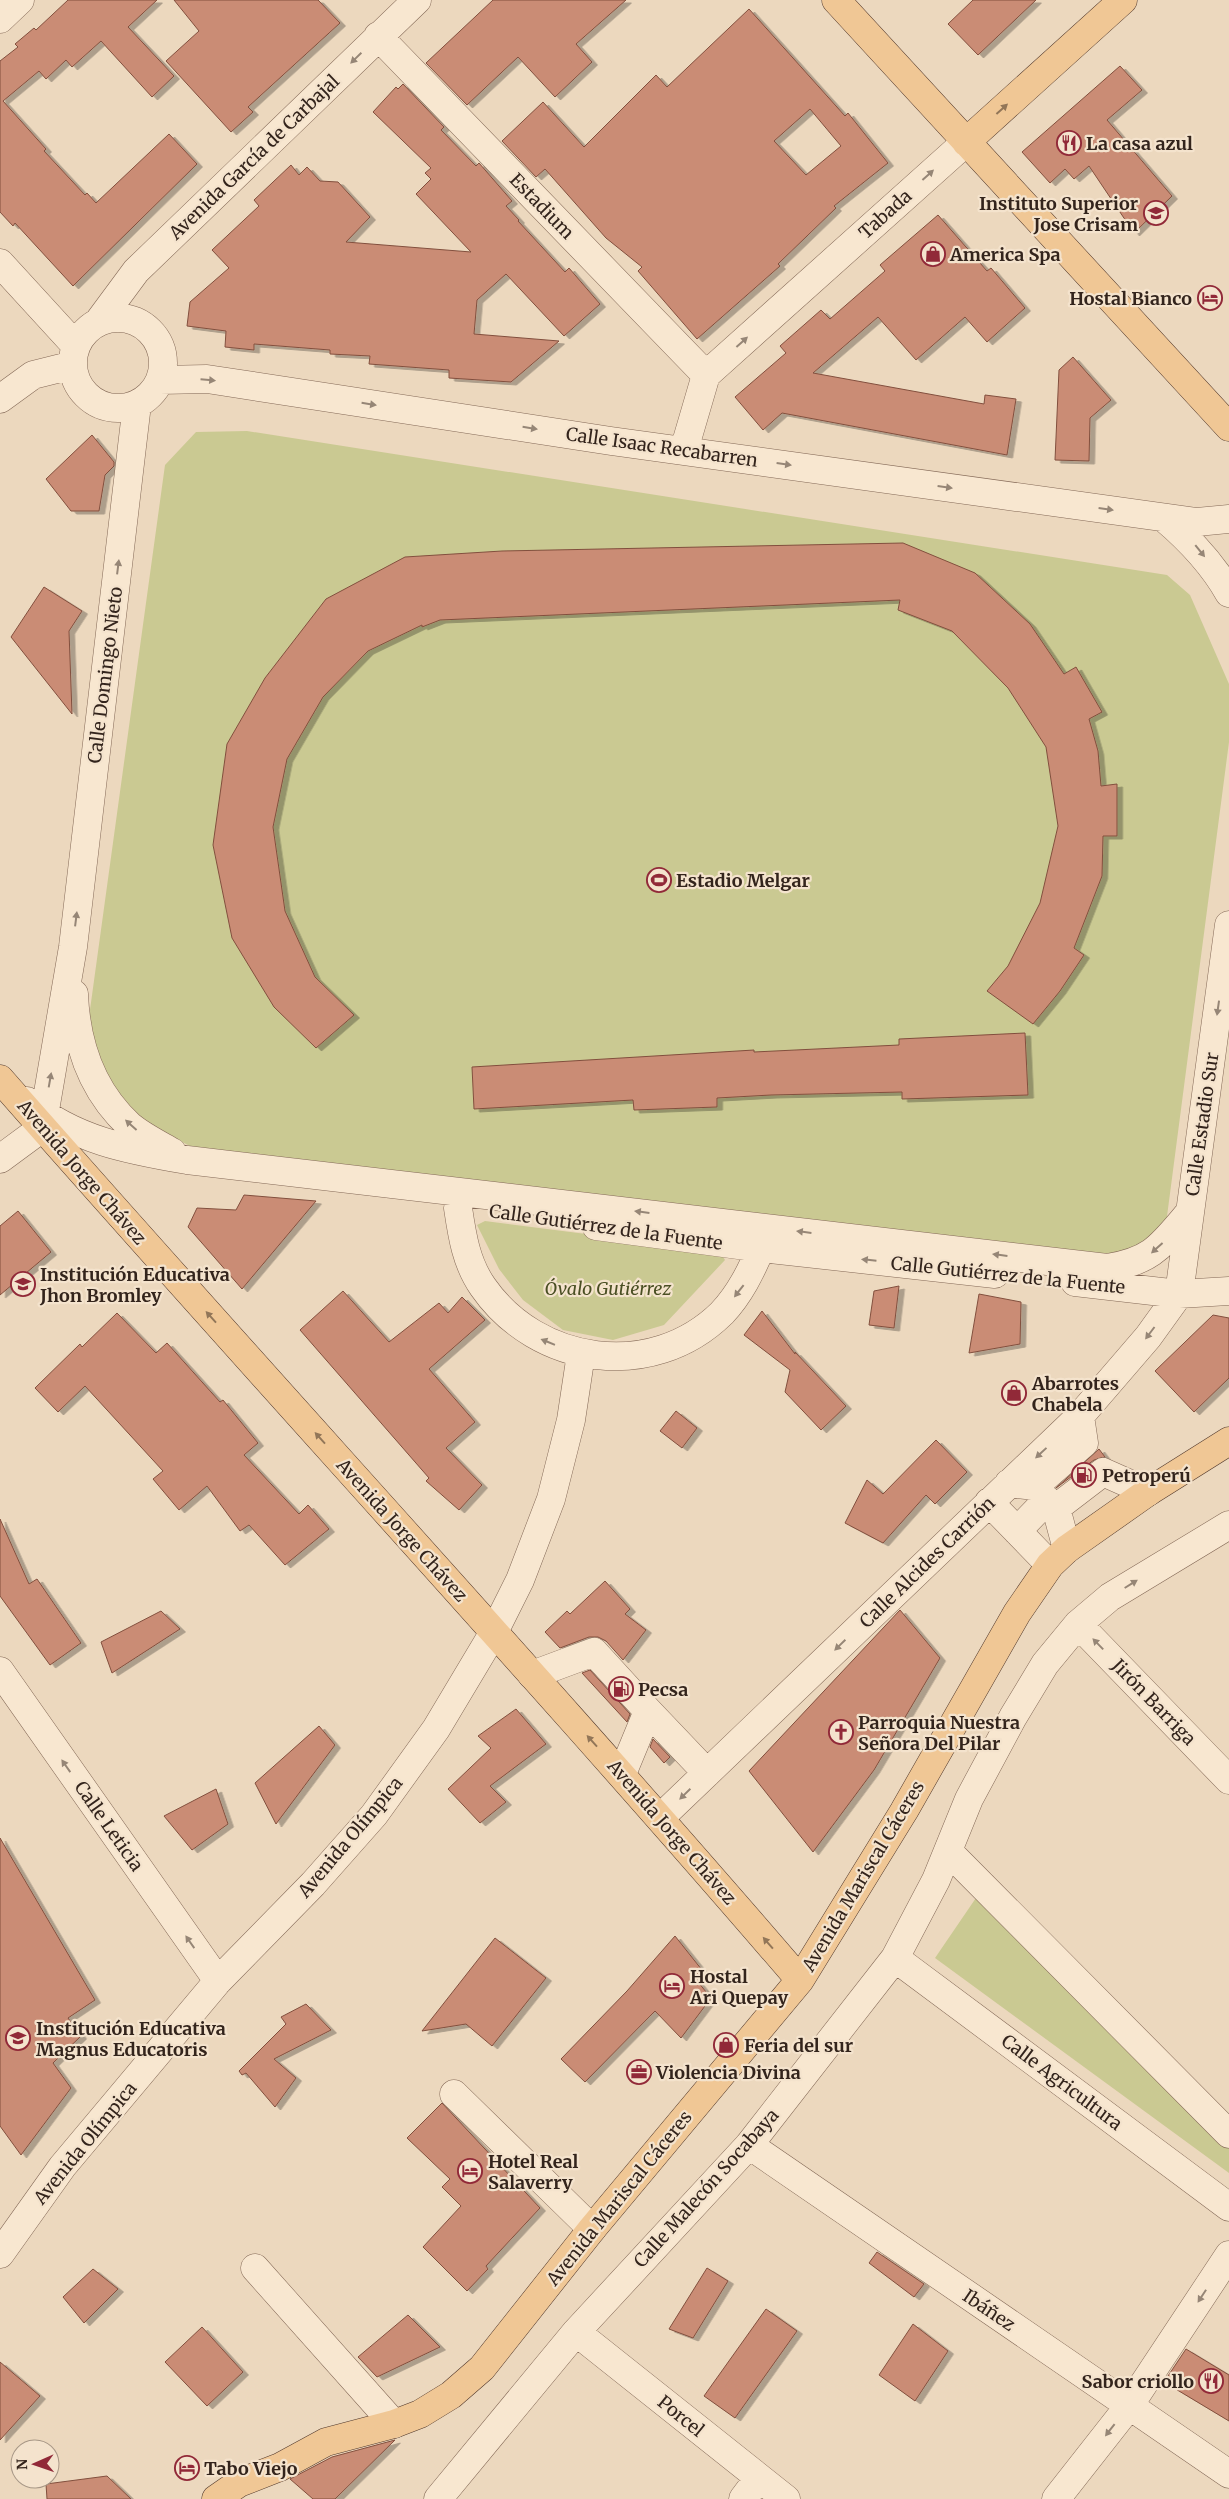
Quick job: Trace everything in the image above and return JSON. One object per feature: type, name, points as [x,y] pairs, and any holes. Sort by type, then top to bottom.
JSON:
[{"type":"main road","points":[[836,0],[1229,427]]},
{"type":"main road","name":"Tabada","points":[[966,142],[1123,0]]},
{"type":"main road","name":"Avenida Jorge Chávez","points":[[1,1080],[43,1122],[532,1675],[622,1774],[800,1980]]},
{"type":"main road","name":"Avenida Mariscal Cáceres","points":[[216,2499],[239,2483],[280,2466],[326,2442],[394,2424],[420,2414],[451,2395],[482,2368],[592,2229],[800,1980],[904,1811],[1018,1613],[1059,1557],[1148,1492],[1229,1441]]},
{"type":"main road","name":"Avenida Mariscal Cáceres","points":[[253,2499],[280,2466]]},
{"type":"street","points":[[0,19],[20,0]]},
{"type":"street","name":"Avenida García de Carbajal","points":[[99,321],[136,271],[417,0]]},
{"type":"street","name":"Estadium","points":[[378,36],[706,375]]},
{"type":"street","name":"Tabada","points":[[706,375],[966,142]]},
{"type":"street","points":[[0,263],[74,355]]},
{"type":"street","points":[[117,317],[134,321],[149,330],[159,345],[163,362],[160,380],[151,394],[137,404],[120,408],[103,406],[87,397],[77,382],[74,355],[85,332],[99,321],[117,317]]},
{"type":"street","points":[[0,399],[33,375],[74,355]]},
{"type":"street","points":[[684,450],[706,375]]},
{"type":"street","name":"Calle Isaac Recabarren","points":[[160,380],[207,379],[684,450],[1164,518],[1197,522],[1229,519]]},
{"type":"street","name":"Calle Domingo Nieto","points":[[43,1122],[73,947],[137,404]]},
{"type":"street","points":[[1164,518],[1194,544],[1218,575],[1229,593]]},
{"type":"street","name":"Calle Estadio Sur","points":[[1179,1294],[1229,925]]},
{"type":"street","name":"Calle Domingo Nieto","points":[[73,947],[75,1020],[85,1061],[104,1094],[130,1126],[155,1143],[187,1160]]},
{"type":"street","points":[[0,1160],[43,1122]]},
{"type":"street","name":"Calle Gutiérrez de la Fuente","points":[[43,1122],[101,1157],[156,1172],[458,1208],[761,1248],[1179,1294],[1229,1291]]},
{"type":"street","name":"Avenida Jorge Chávez","points":[[43,1122],[125,1150],[187,1160]]},
{"type":"street","name":"Calle Gutiérrez de la Fuente","points":[[187,1160],[1107,1268],[1133,1264],[1152,1253],[1189,1213]]},
{"type":"street","points":[[458,1208],[465,1249],[487,1292],[509,1318],[543,1341],[581,1354],[620,1357],[657,1351],[692,1336],[722,1313],[746,1283],[761,1248]]},
{"type":"street","name":"Calle Gutiérrez de la Fuente","points":[[1179,1294],[1229,1310]]},
{"type":"street","name":"Calle Alcides Carrión","points":[[660,1818],[989,1502],[1037,1494],[1179,1294]]},
{"type":"street","name":"Avenida Olímpica","points":[[0,2254],[62,2167],[218,1981],[313,1884],[374,1815],[436,1729],[494,1632],[520,1580],[551,1498],[571,1420],[581,1354]]},
{"type":"street","points":[[1082,1429],[1103,1472],[1148,1492]]},
{"type":"street","points":[[1017,1531],[1037,1494],[1103,1472]]},
{"type":"street","points":[[1037,1494],[1059,1557]]},
{"type":"street","points":[[989,1502],[1017,1531],[1059,1557]]},
{"type":"street","name":"Calle Malecón Socabaya","points":[[438,2499],[576,2332],[749,2145],[895,1958],[936,1880],[969,1799],[1013,1717],[1046,1664],[1078,1624],[1110,1597],[1229,1525]]},
{"type":"street","name":"Jirón Barriga","points":[[1078,1624],[1229,1780]]},
{"type":"street","points":[[532,1675],[594,1652],[707,1773]]},
{"type":"street","name":"Calle Leticia","points":[[0,1671],[218,1981]]},
{"type":"street","points":[[622,1774],[648,1711]]},
{"type":"street","points":[[948,1851],[1229,2134]]},
{"type":"street","name":"Calle Agricultura","points":[[895,1958],[1229,2207]]},
{"type":"street","points":[[454,2094],[592,2229]]},
{"type":"street","name":"Ibáñez","points":[[749,2145],[1229,2474]]},
{"type":"street","points":[[1056,2499],[1129,2406],[1229,2255]]},
{"type":"street","points":[[255,2268],[394,2424]]},
{"type":"street","name":"Porcel","points":[[576,2332],[750,2489],[786,2499]]},
{"type":"green space","name":"Estadio Melgar","points":[[247,431],[1167,575],[1190,595],[1229,684],[1229,742],[1166,1224],[1145,1250],[1106,1256],[200,1151],[138,1120],[102,1071],[89,1017],[165,465],[196,432]]},
{"type":"green space","name":"Óvalo Gutiérrez","points":[[485,1221],[719,1251],[725,1260],[664,1325],[613,1340],[563,1330],[523,1300],[499,1269],[477,1225]]},
{"type":"green space","points":[[980,1892],[1229,2144],[1229,2173],[935,1958]]},
{"type":"building","points":[[68,0],[157,0],[128,27],[174,76],[152,97],[101,41],[72,67],[66,60],[46,79],[39,71],[3,101],[46,149],[44,151],[85,195],[87,193],[96,203],[169,134],[197,164],[73,286],[15,223],[13,226],[0,212],[0,61],[18,47],[15,44],[34,28],[36,30]]},
{"type":"building","points":[[174,0],[318,0],[340,23],[248,107],[253,112],[231,132],[166,61],[199,31]]},
{"type":"building","points":[[493,0],[626,0],[576,44],[592,62],[555,97],[518,57],[467,105],[426,63]]},
{"type":"building","points":[[973,0],[1036,0],[978,55],[948,24]]},
{"type":"building","points":[[749,9],[845,116],[848,113],[888,163],[834,206],[836,208],[778,264],[780,266],[697,339],[638,271],[642,267],[606,238],[545,169],[536,177],[502,141],[543,102],[584,147],[656,75],[667,87]],"holes":[[[810,109],[841,146],[806,175],[774,141]]]},
{"type":"building","points":[[1120,66],[1142,90],[1107,120],[1172,196],[1134,233],[1089,166],[1074,179],[1065,169],[1050,183],[1022,152]]},
{"type":"building","points":[[403,84],[444,127],[441,130],[476,166],[479,163],[512,201],[506,206],[518,221],[565,272],[569,268],[600,304],[564,336],[506,274],[477,300],[474,334],[559,341],[511,382],[449,378],[449,370],[369,364],[370,356],[330,354],[330,350],[254,344],[254,350],[225,347],[226,331],[187,326],[190,302],[229,268],[212,250],[259,206],[254,200],[291,165],[299,175],[307,167],[320,181],[338,182],[370,217],[346,242],[471,252],[416,194],[431,179],[425,173],[431,168],[373,112],[396,87],[398,89]]},
{"type":"building","points":[[938,215],[987,271],[991,268],[1025,308],[987,342],[965,317],[916,360],[878,317],[813,373],[984,404],[985,395],[1016,399],[1007,455],[782,413],[763,430],[735,397],[786,353],[780,346],[821,310],[830,319],[885,271],[880,265]]},
{"type":"building","points":[[1073,357],[1111,400],[1090,418],[1089,461],[1055,460],[1059,370]]},
{"type":"building","points":[[92,435],[114,462],[114,466],[105,475],[99,511],[71,511],[46,479]]},
{"type":"building","points":[[903,543],[975,573],[1030,624],[1064,674],[1076,667],[1102,712],[1089,719],[1098,751],[1101,786],[1117,784],[1117,836],[1103,836],[1102,876],[1074,948],[1084,955],[1060,991],[1033,1024],[987,991],[1008,966],[1040,903],[1058,826],[1046,747],[1008,688],[952,631],[898,610],[900,600],[440,620],[422,627],[422,625],[368,651],[323,697],[287,759],[273,827],[285,911],[315,977],[354,1015],[316,1048],[274,1007],[232,938],[213,845],[227,744],[265,678],[326,599],[405,557],[502,551]]},
{"type":"building","points":[[44,587],[82,611],[69,631],[72,714],[11,637]]},
{"type":"building","points":[[1025,1033],[1028,1095],[902,1099],[902,1092],[771,1095],[717,1098],[717,1107],[634,1110],[633,1100],[474,1109],[472,1067],[754,1050],[754,1052],[899,1045],[899,1039]]},
{"type":"building","points":[[244,1195],[316,1201],[242,1289],[188,1227],[197,1208],[236,1210]]},
{"type":"building","points":[[18,1211],[51,1252],[0,1295],[0,1226]]},
{"type":"building","points":[[899,1286],[894,1328],[869,1325],[874,1291]]},
{"type":"building","points":[[343,1291],[389,1342],[439,1303],[448,1313],[462,1297],[485,1320],[429,1369],[475,1422],[446,1448],[482,1485],[459,1510],[426,1481],[429,1478],[300,1330]]},
{"type":"building","points":[[979,1294],[1021,1302],[1020,1344],[969,1353]]},
{"type":"building","points":[[762,1311],[795,1354],[795,1352],[846,1406],[821,1430],[785,1392],[790,1370],[744,1335]]},
{"type":"building","points":[[117,1313],[156,1353],[167,1343],[220,1402],[223,1400],[258,1443],[244,1455],[299,1514],[308,1505],[329,1529],[285,1565],[249,1525],[240,1531],[207,1486],[179,1510],[153,1479],[163,1471],[85,1386],[58,1412],[35,1388],[80,1344],[82,1347]]},
{"type":"building","points":[[1213,1315],[1229,1318],[1229,1378],[1194,1412],[1155,1371]]},
{"type":"building","points":[[676,1411],[697,1428],[682,1448],[660,1431]]},
{"type":"building","points":[[936,1440],[967,1472],[935,1504],[926,1495],[883,1543],[845,1523],[867,1480],[883,1494]]},
{"type":"building","points":[[1099,1449],[1105,1457],[1094,1460],[1056,1488]]},
{"type":"building","points":[[0,1519],[29,1584],[37,1579],[81,1643],[50,1665],[0,1596]]},
{"type":"building","points":[[605,1581],[630,1609],[625,1614],[646,1630],[623,1660],[606,1641],[598,1637],[589,1637],[560,1648],[545,1632],[567,1611],[570,1614]]},
{"type":"building","name":"Parroquia Nuestra Señora Del Pilar","points":[[900,1610],[940,1658],[874,1770],[813,1852],[749,1771]]},
{"type":"building","points":[[161,1611],[180,1629],[112,1673],[101,1642]]},
{"type":"building","points":[[590,1670],[630,1714],[627,1722],[582,1673]]},
{"type":"building","points":[[516,1709],[546,1744],[490,1786],[506,1802],[480,1823],[448,1789],[491,1748],[478,1736]]},
{"type":"building","points":[[319,1726],[335,1745],[276,1824],[255,1783]]},
{"type":"building","points":[[653,1739],[670,1757],[664,1763],[650,1747]]},
{"type":"building","points":[[216,1789],[228,1824],[192,1850],[164,1816]]},
{"type":"building","points":[[0,1838],[95,2000],[68,2018],[81,2036],[53,2063],[71,2088],[21,2155],[0,2126]]},
{"type":"building","points":[[675,1936],[702,1970],[694,1977],[711,1998],[681,2038],[655,2011],[585,2082],[561,2059],[627,1991]]},
{"type":"building","points":[[495,1938],[546,1978],[492,2046],[466,2024],[422,2031]]},
{"type":"building","points":[[306,2004],[331,2030],[274,2059],[296,2078],[275,2107],[246,2073],[242,2075],[239,2071],[286,2024],[281,2017]]},
{"type":"building","points":[[442,2103],[540,2208],[486,2266],[488,2269],[467,2291],[423,2247],[461,2206],[442,2187],[450,2179],[407,2138]]},
{"type":"building","points":[[877,2252],[924,2284],[914,2297],[869,2263]]},
{"type":"building","points":[[707,2268],[728,2281],[693,2338],[669,2329]]},
{"type":"building","points":[[93,2269],[118,2289],[84,2323],[63,2297]]},
{"type":"building","points":[[766,2309],[797,2331],[735,2418],[704,2396]]},
{"type":"building","points":[[408,2315],[440,2347],[377,2377],[358,2357]]},
{"type":"building","points":[[913,2324],[948,2351],[915,2401],[879,2375]]},
{"type":"building","points":[[202,2327],[243,2372],[207,2406],[165,2362]]},
{"type":"building","points":[[1186,2349],[1229,2375],[1229,2421],[1164,2382]]},
{"type":"building","points":[[0,2362],[40,2396],[0,2440]]},
{"type":"building","points":[[395,2440],[335,2499],[313,2499],[290,2479],[332,2457]]},
{"type":"building","points":[[107,2476],[131,2499],[47,2499],[46,2489],[60,2489],[60,2482]]},
{"type":"place","name":"La casa azul","points":[[1069,143]]},
{"type":"place","name":"Instituto Superior Jose Crisam","points":[[1156,213]]},
{"type":"place","name":"America Spa","points":[[933,254]]},
{"type":"place","name":"Hostal Bianco","points":[[1210,298]]},
{"type":"place","name":"Estadio Melgar","points":[[659,880]]},
{"type":"place","name":"Institución Educativa Jhon Bromley","points":[[23,1284]]},
{"type":"place","name":"Abarrotes Chabela","points":[[1014,1393]]},
{"type":"place","name":"Petroperú","points":[[1084,1475]]},
{"type":"place","name":"Pecsa","points":[[621,1689]]},
{"type":"place","name":"Parroquia Nuestra Señora Del Pilar","points":[[841,1732]]},
{"type":"place","name":"Hostal Ari Quepay","points":[[672,1986]]},
{"type":"place","name":"Institución Educativa Magnus Educatoris","points":[[18,2038]]},
{"type":"place","name":"Feria del sur","points":[[726,2045]]},
{"type":"place","name":"Violencia Divina","points":[[639,2072]]},
{"type":"place","name":"Hotel Real Salaverry","points":[[470,2171]]},
{"type":"place","name":"Sabor criollo","points":[[1211,2381]]},
{"type":"place","name":"Tabo Viejo","points":[[187,2468]]}]
